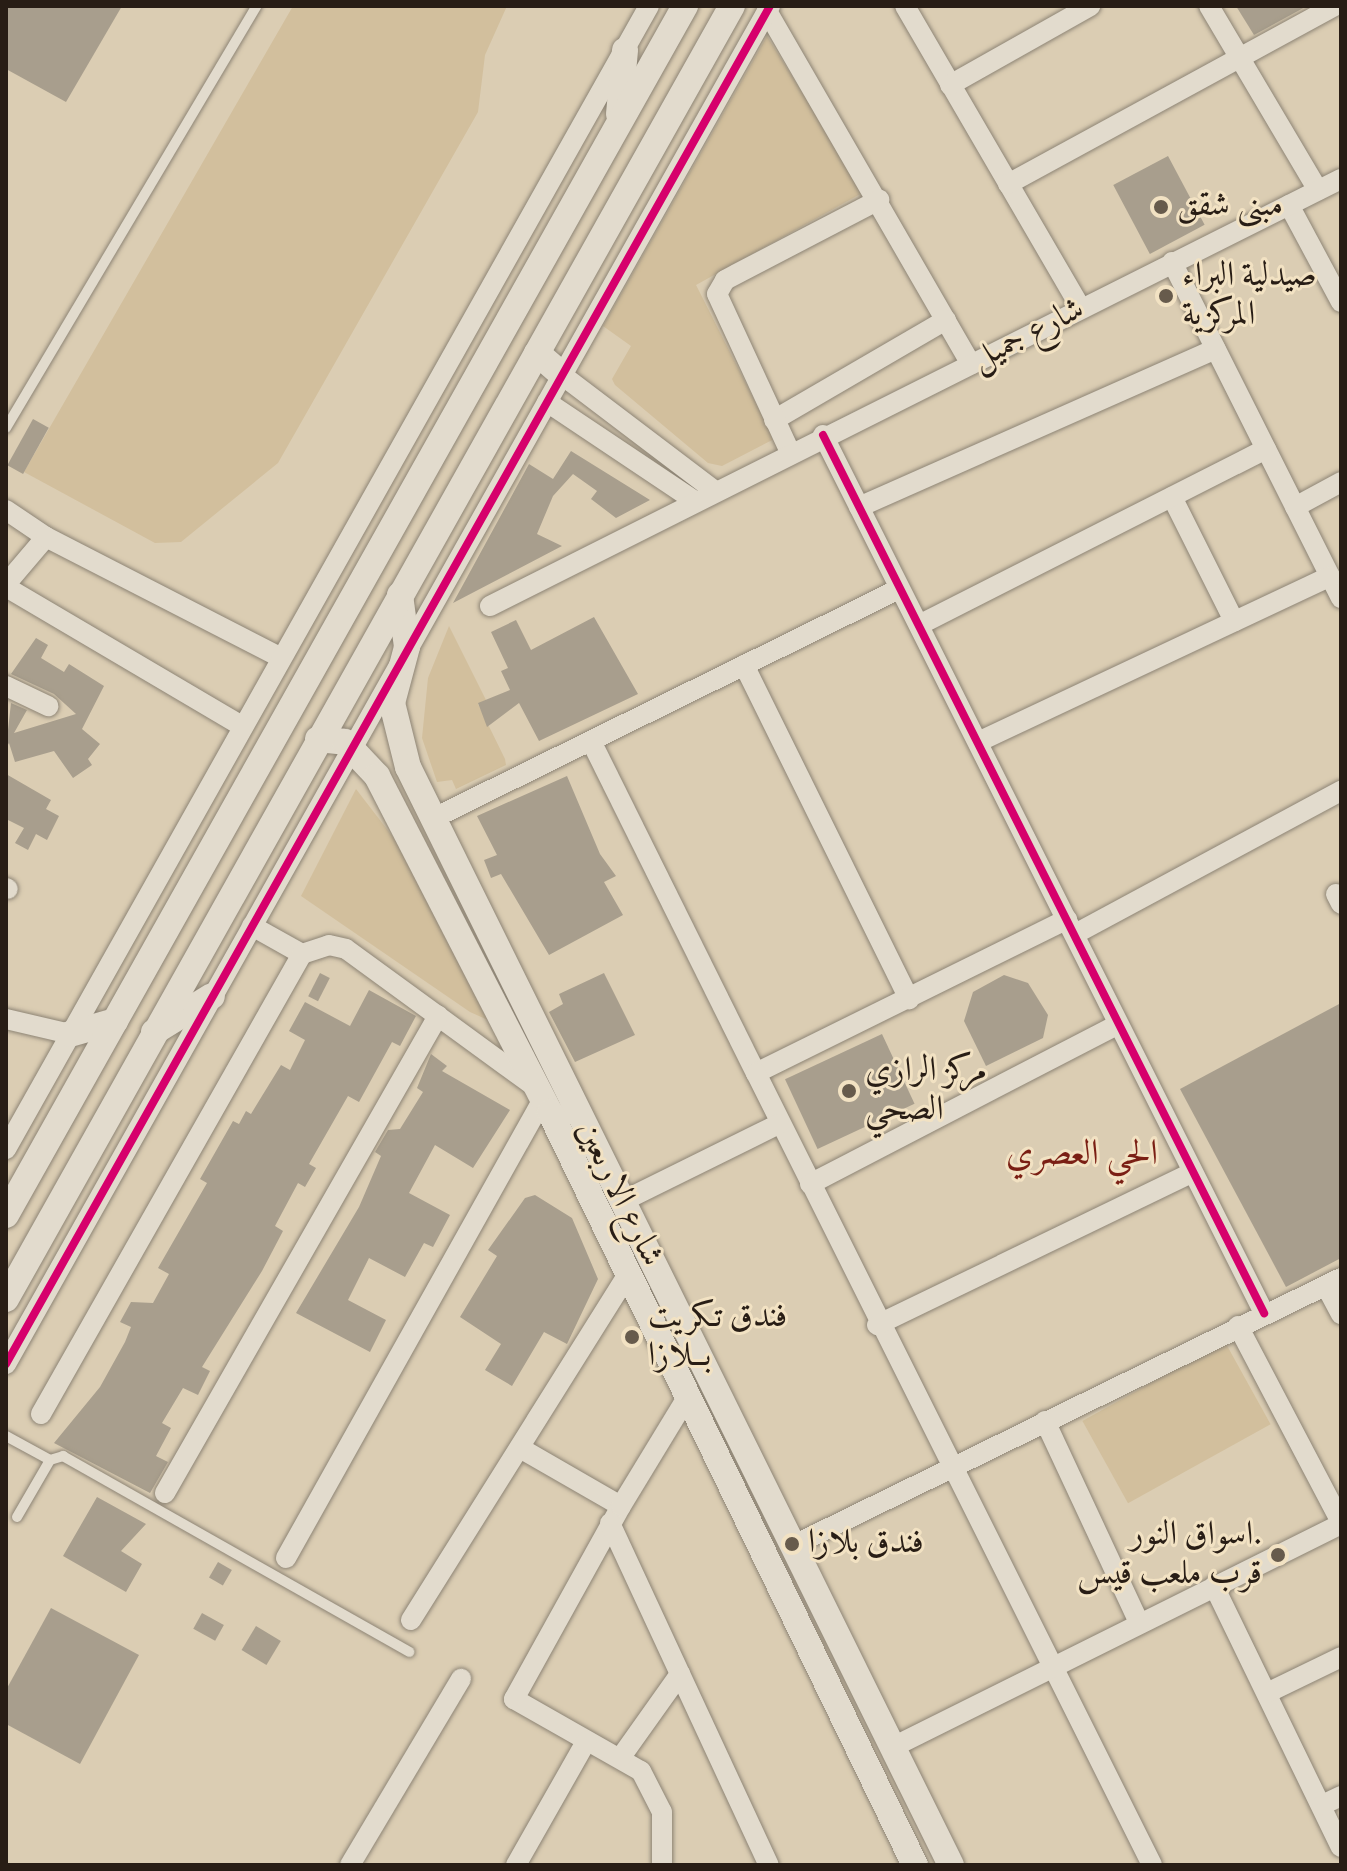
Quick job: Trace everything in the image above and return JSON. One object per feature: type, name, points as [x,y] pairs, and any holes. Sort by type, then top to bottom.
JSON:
[{"type":"main road","points":[[6,1215],[685,6]]},
{"type":"main road","points":[[6,1299],[151,1034],[732,6]]},
{"type":"main road","points":[[618,124],[625,50]]},
{"type":"main road","points":[[537,353],[562,375]]},
{"type":"main road","name":"شارع الاربعين","points":[[400,595],[407,647],[395,688],[394,723],[434,818],[951,1865]]},
{"type":"main road","points":[[318,739],[352,748]]},
{"type":"main road","name":"شارع الاربعين","points":[[352,748],[377,776],[544,1100],[626,1277],[915,1865]]},
{"type":"main road","points":[[151,1034],[212,996]]},
{"type":"main road","points":[[70,1034],[115,1021]]},
{"type":"main road","points":[[544,1100],[575,1102]]},
{"type":"street","points":[[6,1149],[649,6]]},
{"type":"street","points":[[905,6],[1080,307]]},
{"type":"street","points":[[950,85],[1090,6]]},
{"type":"street","points":[[1209,6],[1318,190]]},
{"type":"street","points":[[1008,184],[1334,6]]},
{"type":"street","points":[[768,8],[971,364]]},
{"type":"street","points":[[6,1364],[768,8]]},
{"type":"street","name":"شارع جميل","points":[[490,606],[823,435],[1341,179]]},
{"type":"street","points":[[790,452],[717,294],[725,280],[879,200]]},
{"type":"street","points":[[1289,205],[1341,302]]},
{"type":"street","points":[[1172,262],[1341,598]]},
{"type":"street","points":[[774,420],[946,320]]},
{"type":"street","points":[[859,507],[1216,349]]},
{"type":"street","points":[[562,375],[715,491]]},
{"type":"street","points":[[547,402],[695,501]]},
{"type":"street","points":[[823,435],[1264,1313]]},
{"type":"street","points":[[919,625],[1266,449]]},
{"type":"street","points":[[1295,507],[1341,482]]},
{"type":"street","points":[[1172,497],[1234,621]]},
{"type":"street","points":[[6,510],[46,537],[281,658]]},
{"type":"street","points":[[46,537],[6,586],[242,726]]},
{"type":"street","points":[[978,742],[1330,576]]},
{"type":"street","points":[[434,818],[899,589]]},
{"type":"street","points":[[744,665],[909,999]]},
{"type":"street","points":[[6,686],[48,706]]},
{"type":"street","points":[[591,741],[877,1325],[951,1468],[960,1473],[1152,1865]]},
{"type":"street","points":[[756,1073],[1071,926],[1341,791]]},
{"type":"street","points":[[252,926],[302,954],[338,945],[438,1016],[544,1100],[286,1558]]},
{"type":"street","points":[[41,1414],[302,954]]},
{"type":"street","points":[[165,1493],[438,1016]]},
{"type":"street","points":[[6,1019],[70,1034]]},
{"type":"street","points":[[810,1184],[1117,1025]]},
{"type":"street","points":[[623,1201],[779,1124]]},
{"type":"street","points":[[877,1325],[1191,1173]]},
{"type":"street","points":[[411,1620],[626,1277]]},
{"type":"street","points":[[794,1545],[1264,1313],[1334,1282],[1341,1314]]},
{"type":"street","points":[[893,1747],[1341,1523],[1238,1326]]},
{"type":"street","points":[[662,1865],[662,1812],[641,1771],[514,1699],[616,1514],[686,1399]]},
{"type":"street","points":[[1045,1421],[1139,1623]]},
{"type":"street","points":[[520,1448],[616,1514],[680,1674],[769,1865]]},
{"type":"street","points":[[1214,1586],[1341,1847]]},
{"type":"street","points":[[1267,1693],[1341,1657]]},
{"type":"street","points":[[621,1757],[680,1674]]},
{"type":"street","points":[[350,1865],[461,1679]]},
{"type":"street","points":[[516,1865],[586,1742]]},
{"type":"street","points":[[1322,1805],[1341,1796]]},
{"type":"lane","points":[[6,428],[257,6]]},
{"type":"lane","points":[[6,1436],[50,1460]]},
{"type":"lane","points":[[17,1517],[50,1460],[63,1456],[409,1652]]},
{"type":"shaded area","points":[[293,6],[507,6],[485,55],[478,112],[278,463],[181,542],[155,543],[24,472]]},
{"type":"shaded area","points":[[767,36],[864,192],[696,285],[774,439],[722,466],[708,463],[615,385],[612,379],[631,346],[603,326]]},
{"type":"shaded area","points":[[449,626],[486,700],[478,704],[506,765],[456,789],[452,780],[437,782],[422,738],[428,678]]},
{"type":"shaded area","points":[[356,789],[406,854],[497,1024],[470,1012],[301,896]]},
{"type":"shaded area","points":[[1225,1342],[1271,1424],[1128,1503],[1082,1421]]},
{"type":"building","points":[[6,6],[122,6],[66,102],[6,69]]},
{"type":"building","points":[[1236,6],[1307,6],[1254,35]]},
{"type":"building","name":"مبنى شقق","points":[[1168,156],[1205,225],[1150,254],[1113,185]]},
{"type":"building","points":[[33,419],[49,428],[23,474],[7,465]]},
{"type":"building","points":[[571,451],[650,500],[616,518],[591,499],[597,491],[573,474],[553,496],[537,534],[562,546],[453,603],[529,464],[553,479]]},
{"type":"building","points":[[594,617],[638,694],[539,741],[519,703],[487,727],[478,703],[510,690],[501,671],[508,668],[491,632],[516,620],[531,650]]},
{"type":"building","points":[[36,638],[48,645],[41,658],[64,672],[69,664],[104,686],[82,729],[100,744],[88,759],[92,765],[73,778],[54,751],[15,762],[9,743],[6,748],[11,703],[27,710],[14,733],[76,714],[54,694],[11,674]]},
{"type":"building","points":[[6,774],[51,800],[46,809],[59,816],[47,840],[36,834],[28,850],[15,843],[24,828],[6,819]]},
{"type":"building","points":[[567,776],[600,854],[616,876],[604,882],[623,915],[549,955],[501,874],[491,878],[484,860],[497,855],[477,816]]},
{"type":"building","points":[[320,973],[330,978],[318,1001],[308,996]]},
{"type":"building","points":[[604,973],[635,1035],[575,1062],[549,1012],[563,1004],[559,994]]},
{"type":"building","points":[[1004,975],[1028,983],[1048,1015],[1043,1038],[986,1066],[964,1021],[973,992]]},
{"type":"building","points":[[369,990],[416,1016],[400,1046],[392,1042],[359,1102],[348,1096],[309,1164],[316,1168],[305,1187],[298,1183],[275,1226],[283,1231],[262,1271],[202,1367],[210,1371],[198,1395],[183,1388],[162,1423],[171,1428],[156,1456],[168,1462],[150,1493],[54,1443],[100,1387],[125,1342],[131,1327],[120,1322],[131,1302],[153,1303],[169,1274],[158,1268],[207,1183],[200,1179],[233,1121],[239,1124],[246,1111],[251,1114],[281,1065],[290,1070],[305,1040],[289,1031],[305,1002],[350,1026]]},
{"type":"building","points":[[1341,1003],[1341,1258],[1286,1287],[1180,1089]]},
{"type":"building","name":"مركز الرازي الصحي","points":[[882,1034],[915,1104],[818,1149],[785,1079]]},
{"type":"building","points":[[431,1054],[447,1066],[442,1071],[510,1110],[473,1168],[435,1145],[409,1193],[450,1215],[433,1247],[424,1243],[405,1277],[369,1258],[348,1300],[386,1320],[370,1352],[296,1313],[359,1207],[381,1156],[375,1152],[388,1130],[400,1129],[423,1092],[417,1088]]},
{"type":"building","points":[[535,1195],[572,1218],[598,1279],[567,1344],[544,1332],[512,1386],[485,1370],[501,1344],[460,1317],[497,1256],[488,1250],[525,1198]]},
{"type":"building","points":[[97,1497],[146,1524],[121,1551],[142,1564],[126,1592],[63,1556]]},
{"type":"building","points":[[218,1562],[232,1570],[223,1586],[209,1578]]},
{"type":"building","points":[[51,1608],[139,1655],[80,1764],[6,1724],[6,1690]]},
{"type":"building","points":[[202,1613],[224,1625],[215,1641],[193,1629]]},
{"type":"building","points":[[256,1626],[281,1641],[266,1665],[242,1650]]},
{"type":"cycle path","points":[[6,1364],[770,6]]},
{"type":"cycle path","points":[[823,435],[1264,1313]]},
{"type":"place","name":"مبنى شقق","points":[[1161,207]]},
{"type":"place","name":"صيدلية البراء المركزية","points":[[1166,296]]},
{"type":"place","name":"مركز الرازي الصحي","points":[[849,1091]]},
{"type":"place","name":"فندق تـكريت بــلازا","points":[[632,1337]]},
{"type":"place","name":"فندق بلازا","points":[[792,1544]]},
{"type":"place","name":"اسواق النور. قرب ملعب قيس","points":[[1278,1555]]},
{"type":"district","name":"الحي العصري","points":[[1082,1156]]}]
